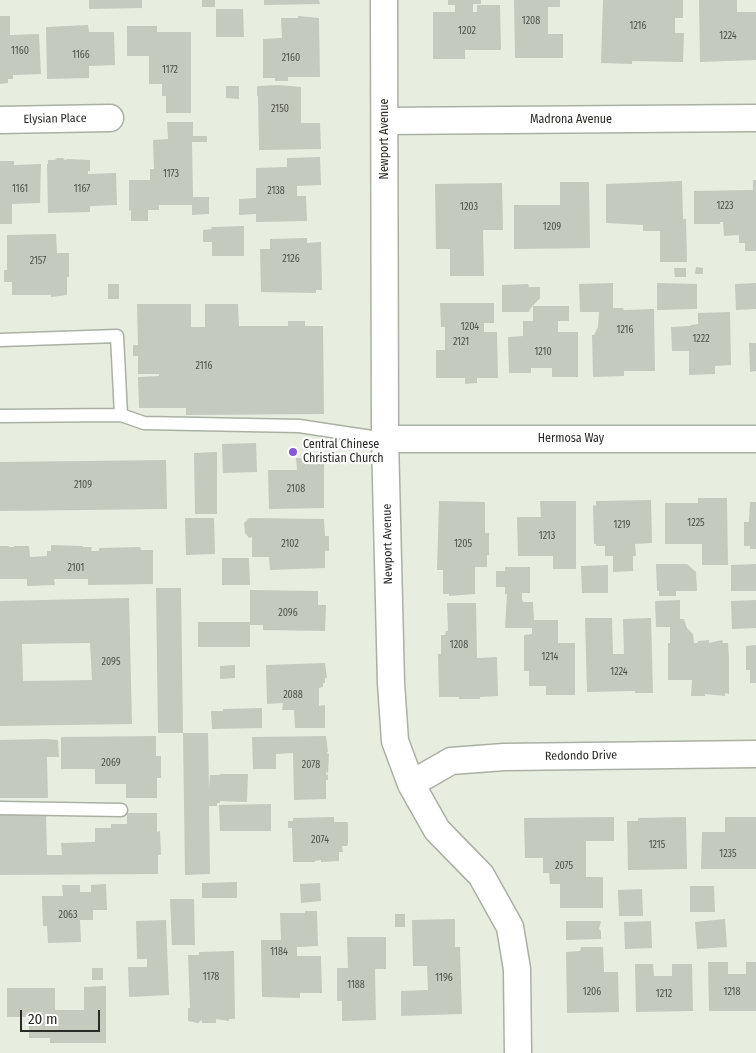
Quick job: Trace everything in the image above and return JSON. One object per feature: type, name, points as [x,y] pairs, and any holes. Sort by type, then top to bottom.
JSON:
[{"type":"street","name":"Newport Avenue","points":[[384,0],[385,440],[395,742],[411,784],[437,830],[481,875],[510,927],[517,970],[518,1053]]},
{"type":"street","name":"Elysian Place","points":[[0,120],[110,118]]},
{"type":"street","name":"Madrona Avenue","points":[[385,121],[756,118]]},
{"type":"street","name":"Hermosa Way","points":[[385,440],[756,439]]},
{"type":"street","name":"Redondo Drive","points":[[411,784],[450,761],[514,757],[756,754]]},
{"type":"lane","points":[[0,340],[117,336],[121,415]]},
{"type":"lane","points":[[0,416],[121,415],[144,423],[299,426],[385,440]]},
{"type":"lane","points":[[0,808],[121,810]]},
{"type":"building","points":[[89,0],[142,0],[142,8],[89,9]]},
{"type":"building","points":[[202,0],[215,0],[215,7],[202,7]]},
{"type":"building","points":[[264,0],[319,0],[320,4],[264,5]]},
{"type":"building","points":[[448,0],[481,0],[481,4],[473,4],[473,12],[477,12],[477,5],[500,5],[501,50],[465,50],[465,59],[433,59],[433,12],[455,12],[455,5],[448,5]]},
{"type":"building","points":[[514,0],[560,0],[560,7],[548,7],[548,34],[563,34],[563,58],[515,58]]},
{"type":"building","points":[[603,0],[683,0],[683,18],[675,18],[675,33],[684,33],[683,62],[632,61],[632,64],[601,63]]},
{"type":"building","points":[[699,0],[737,0],[737,12],[756,12],[756,60],[700,62]]},
{"type":"building","points":[[216,9],[243,9],[244,37],[216,37]]},
{"type":"building","points":[[0,16],[10,16],[10,35],[39,34],[41,74],[13,75],[13,79],[8,79],[8,83],[0,84]]},
{"type":"building","points":[[298,16],[319,18],[320,77],[288,77],[288,81],[275,81],[275,78],[263,78],[263,39],[282,38],[281,18],[298,18]]},
{"type":"building","points":[[88,25],[89,32],[114,32],[115,65],[89,66],[89,78],[47,79],[46,27]]},
{"type":"building","points":[[127,26],[157,26],[157,32],[191,32],[191,113],[166,113],[166,96],[162,96],[162,84],[149,84],[149,56],[127,56]]},
{"type":"building","points":[[226,86],[239,86],[239,99],[226,98]]},
{"type":"building","points":[[258,86],[301,87],[301,123],[320,123],[321,149],[259,150],[257,88]]},
{"type":"building","points":[[167,122],[193,122],[193,136],[207,136],[207,142],[192,142],[193,197],[209,197],[209,214],[192,215],[192,205],[159,205],[159,210],[148,210],[148,221],[131,221],[131,210],[129,211],[129,180],[150,180],[150,169],[154,169],[153,140],[168,139]]},
{"type":"building","points":[[320,157],[321,185],[297,186],[297,196],[306,196],[307,221],[256,222],[256,214],[239,215],[239,199],[256,198],[256,168],[287,167],[287,158]]},
{"type":"building","points":[[57,158],[65,160],[90,160],[90,171],[88,171],[88,174],[116,173],[117,205],[90,206],[90,212],[48,213],[47,164],[48,160],[55,160]]},
{"type":"building","points":[[0,161],[14,161],[14,165],[41,164],[40,203],[12,204],[12,224],[0,224]]},
{"type":"building","points":[[753,180],[756,180],[756,251],[745,251],[745,243],[739,243],[739,235],[724,236],[723,222],[720,222],[720,224],[694,224],[694,191],[753,190]]},
{"type":"building","points":[[682,181],[683,219],[686,219],[687,262],[660,262],[660,231],[643,231],[643,225],[606,223],[606,184]]},
{"type":"building","points":[[560,182],[589,182],[590,248],[514,249],[514,205],[560,205]]},
{"type":"building","points":[[502,183],[503,230],[483,230],[484,276],[450,276],[450,249],[436,249],[435,184]]},
{"type":"building","points":[[244,226],[244,256],[212,256],[212,242],[203,242],[203,230],[212,229],[211,227]]},
{"type":"building","points":[[56,234],[57,253],[69,253],[67,295],[51,297],[51,295],[12,295],[12,282],[4,282],[4,270],[7,270],[7,235]]},
{"type":"building","points":[[307,238],[307,243],[321,242],[322,290],[316,290],[316,293],[261,292],[260,249],[270,249],[270,239]]},
{"type":"building","points":[[696,267],[703,268],[703,274],[695,274]]},
{"type":"building","points":[[674,268],[686,268],[686,277],[675,277]]},
{"type":"building","points":[[613,283],[613,308],[623,308],[624,310],[654,309],[655,371],[624,371],[624,376],[593,377],[592,335],[594,335],[598,327],[599,312],[580,312],[579,284]]},
{"type":"building","points":[[657,283],[697,284],[697,309],[657,310]]},
{"type":"building","points":[[756,283],[756,309],[736,310],[735,284]]},
{"type":"building","points":[[108,284],[119,284],[119,299],[108,299]]},
{"type":"building","points":[[528,284],[529,287],[540,287],[540,298],[529,312],[502,312],[502,285]]},
{"type":"building","points":[[440,303],[494,303],[494,323],[484,323],[484,332],[497,332],[498,378],[477,378],[477,383],[465,384],[465,378],[436,378],[436,350],[445,350],[445,327],[441,327]]},
{"type":"building","points":[[137,304],[191,304],[191,327],[205,327],[205,304],[238,304],[239,326],[288,326],[288,321],[305,321],[305,326],[323,326],[324,414],[186,415],[186,408],[139,408],[138,377],[159,376],[159,374],[138,374],[138,356],[133,356],[133,345],[138,345]]},
{"type":"building","points":[[533,306],[569,306],[569,321],[558,321],[558,332],[578,332],[578,377],[552,377],[552,368],[531,368],[531,373],[509,373],[508,337],[523,336],[523,321],[533,321]]},
{"type":"building","points":[[730,312],[731,365],[715,366],[715,374],[689,375],[689,351],[672,351],[671,327],[698,324],[698,313]]},
{"type":"building","points":[[749,343],[756,343],[756,371],[750,372]]},
{"type":"building","points":[[256,443],[257,472],[223,473],[222,444]]},
{"type":"building","points":[[217,452],[217,514],[195,514],[194,453]]},
{"type":"building","points":[[296,458],[324,458],[324,508],[269,509],[268,470],[297,470]]},
{"type":"building","points":[[166,460],[167,509],[0,511],[0,462]]},
{"type":"building","points":[[698,498],[727,498],[728,565],[702,565],[702,544],[665,544],[665,503],[698,503]]},
{"type":"building","points":[[651,500],[652,543],[635,544],[636,556],[633,556],[633,571],[613,572],[613,556],[605,556],[605,546],[596,546],[594,544],[593,505],[596,506],[596,501]]},
{"type":"building","points":[[439,501],[485,502],[485,533],[489,533],[489,555],[487,555],[487,567],[475,567],[475,594],[449,596],[449,594],[443,594],[443,570],[437,570]]},
{"type":"building","points":[[540,501],[576,501],[576,569],[553,569],[553,556],[518,556],[517,517],[541,517]]},
{"type":"building","points":[[750,502],[756,502],[756,549],[744,546],[744,522],[749,522]]},
{"type":"building","points":[[185,518],[214,518],[215,554],[186,555]]},
{"type":"building","points":[[249,518],[324,519],[325,536],[329,536],[329,551],[325,551],[325,568],[270,570],[269,557],[252,557],[252,537],[249,538],[245,533],[244,523]]},
{"type":"building","points":[[51,545],[92,547],[91,551],[99,551],[99,548],[140,547],[141,550],[153,550],[153,584],[88,585],[88,579],[54,579],[55,585],[27,586],[27,579],[0,579],[0,546],[29,546],[30,557],[47,556],[47,551],[51,551]]},
{"type":"building","points":[[222,558],[249,558],[250,585],[222,585]]},
{"type":"building","points":[[656,564],[687,564],[696,572],[697,591],[676,591],[676,596],[659,596],[659,591],[657,591]]},
{"type":"building","points":[[756,564],[756,591],[731,591],[731,565]]},
{"type":"building","points":[[608,565],[608,593],[582,593],[581,566]]},
{"type":"building","points":[[505,567],[530,567],[530,593],[522,593],[523,602],[533,602],[534,620],[558,620],[558,643],[575,643],[575,695],[546,695],[546,686],[529,686],[529,671],[524,671],[524,635],[532,634],[532,628],[505,628],[507,594],[505,594],[505,587],[496,587],[496,571],[505,571]]},
{"type":"building","points":[[156,588],[181,588],[183,733],[158,733]]},
{"type":"building","points":[[250,590],[318,591],[318,605],[326,605],[325,631],[263,630],[263,625],[250,625],[250,647],[198,647],[198,622],[250,622]]},
{"type":"building","points":[[129,598],[132,724],[0,726],[0,601]],"holes":[[[90,643],[92,680],[23,681],[22,644]]]},
{"type":"building","points":[[680,600],[680,619],[684,619],[687,628],[693,634],[694,643],[709,640],[709,643],[722,640],[723,643],[728,643],[729,694],[725,693],[725,696],[705,694],[705,696],[691,696],[692,680],[668,680],[670,627],[656,627],[655,601]]},
{"type":"building","points":[[756,600],[756,628],[732,629],[731,601]]},
{"type":"building","points":[[447,603],[476,603],[477,658],[497,657],[498,696],[480,697],[480,699],[439,697],[438,654],[441,654],[441,635],[445,635],[446,631],[448,631]]},
{"type":"building","points":[[585,618],[612,618],[613,654],[624,654],[623,619],[651,618],[653,693],[635,693],[635,691],[587,692]]},
{"type":"building","points":[[756,645],[756,683],[750,683],[750,670],[746,670],[746,646]]},
{"type":"building","points":[[325,663],[327,678],[325,678],[323,687],[319,688],[319,706],[325,705],[325,728],[295,728],[294,710],[282,710],[283,703],[267,704],[266,665]]},
{"type":"building","points":[[235,665],[235,678],[220,679],[220,666]]},
{"type":"building","points":[[262,708],[262,728],[212,729],[211,711]]},
{"type":"building","points":[[183,733],[208,733],[209,790],[210,775],[248,774],[247,802],[220,801],[220,803],[217,803],[217,806],[209,806],[210,874],[185,875]]},
{"type":"building","points":[[156,736],[156,756],[161,756],[161,778],[157,778],[157,798],[126,798],[126,784],[95,784],[95,769],[61,769],[61,737]]},
{"type":"building","points":[[326,736],[328,752],[326,753],[329,754],[328,773],[326,772],[328,780],[326,780],[326,799],[294,800],[293,753],[276,754],[276,769],[253,769],[252,737]]},
{"type":"building","points":[[0,740],[58,740],[59,757],[47,757],[48,798],[0,798]]},
{"type":"building","points":[[271,804],[271,831],[220,831],[219,805]]},
{"type":"building","points":[[127,813],[157,813],[157,832],[160,831],[161,855],[158,855],[158,874],[0,875],[0,815],[46,815],[47,855],[62,855],[61,843],[95,842],[95,828],[111,828],[111,824],[127,824]]},
{"type":"building","points":[[334,817],[334,822],[348,823],[348,844],[347,846],[342,846],[343,852],[339,852],[339,861],[293,862],[292,828],[288,828],[288,821],[293,821],[293,818]]},
{"type":"building","points":[[614,817],[614,841],[586,841],[586,877],[603,877],[603,908],[560,908],[560,884],[550,884],[549,873],[543,873],[543,858],[525,858],[524,818]]},
{"type":"building","points":[[686,817],[687,869],[628,870],[627,821],[638,821],[638,818]]},
{"type":"building","points":[[725,817],[756,817],[756,869],[701,869],[702,832],[725,832]]},
{"type":"building","points":[[237,882],[237,898],[202,898],[202,883]]},
{"type":"building","points":[[320,883],[321,901],[301,903],[300,884]]},
{"type":"building","points":[[106,884],[107,910],[93,910],[93,920],[80,920],[81,942],[48,943],[47,926],[43,926],[42,896],[63,896],[62,885],[80,885],[80,892],[91,892],[91,885]]},
{"type":"building","points":[[690,886],[714,886],[715,912],[690,912]]},
{"type":"building","points":[[642,889],[643,916],[619,916],[618,890]]},
{"type":"building","points":[[170,899],[194,899],[195,945],[172,945]]},
{"type":"building","points":[[305,911],[317,911],[318,946],[297,947],[297,956],[321,956],[322,993],[300,993],[300,998],[262,997],[261,940],[281,940],[280,913],[305,913]]},
{"type":"building","points":[[395,914],[405,914],[405,927],[395,927]]},
{"type":"building","points":[[455,919],[455,947],[460,947],[462,1014],[401,1016],[401,991],[428,990],[427,966],[413,966],[412,920]]},
{"type":"building","points":[[725,919],[727,947],[697,949],[695,922]]},
{"type":"building","points":[[166,920],[169,995],[129,997],[128,967],[147,967],[147,959],[137,959],[136,921]]},
{"type":"building","points":[[566,921],[601,921],[599,929],[601,931],[601,939],[566,940]]},
{"type":"building","points":[[651,921],[652,948],[625,949],[624,922]]},
{"type":"building","points":[[347,937],[386,937],[386,969],[375,969],[376,1020],[342,1021],[342,1001],[337,1001],[337,968],[348,968]]},
{"type":"building","points":[[581,947],[603,947],[604,972],[618,972],[619,1012],[567,1013],[566,952],[580,951]]},
{"type":"building","points":[[234,951],[235,1019],[229,1019],[229,1021],[216,1019],[216,1023],[202,1023],[202,1020],[198,1023],[188,1021],[188,1008],[190,1008],[188,955],[199,955],[199,952]]},
{"type":"building","points":[[708,962],[728,962],[728,974],[746,974],[746,962],[756,962],[756,1011],[709,1011]]},
{"type":"building","points":[[635,964],[653,964],[654,976],[672,976],[672,964],[692,964],[693,1011],[636,1012]]},
{"type":"building","points":[[92,968],[103,968],[103,980],[92,980]]},
{"type":"building","points":[[106,986],[106,1043],[50,1043],[50,1038],[29,1038],[29,1017],[7,1017],[7,988],[55,988],[55,1010],[84,1010],[84,987]]},
{"type":"place","name":"Central Chinese Christian Church","points":[[293,452]]}]
